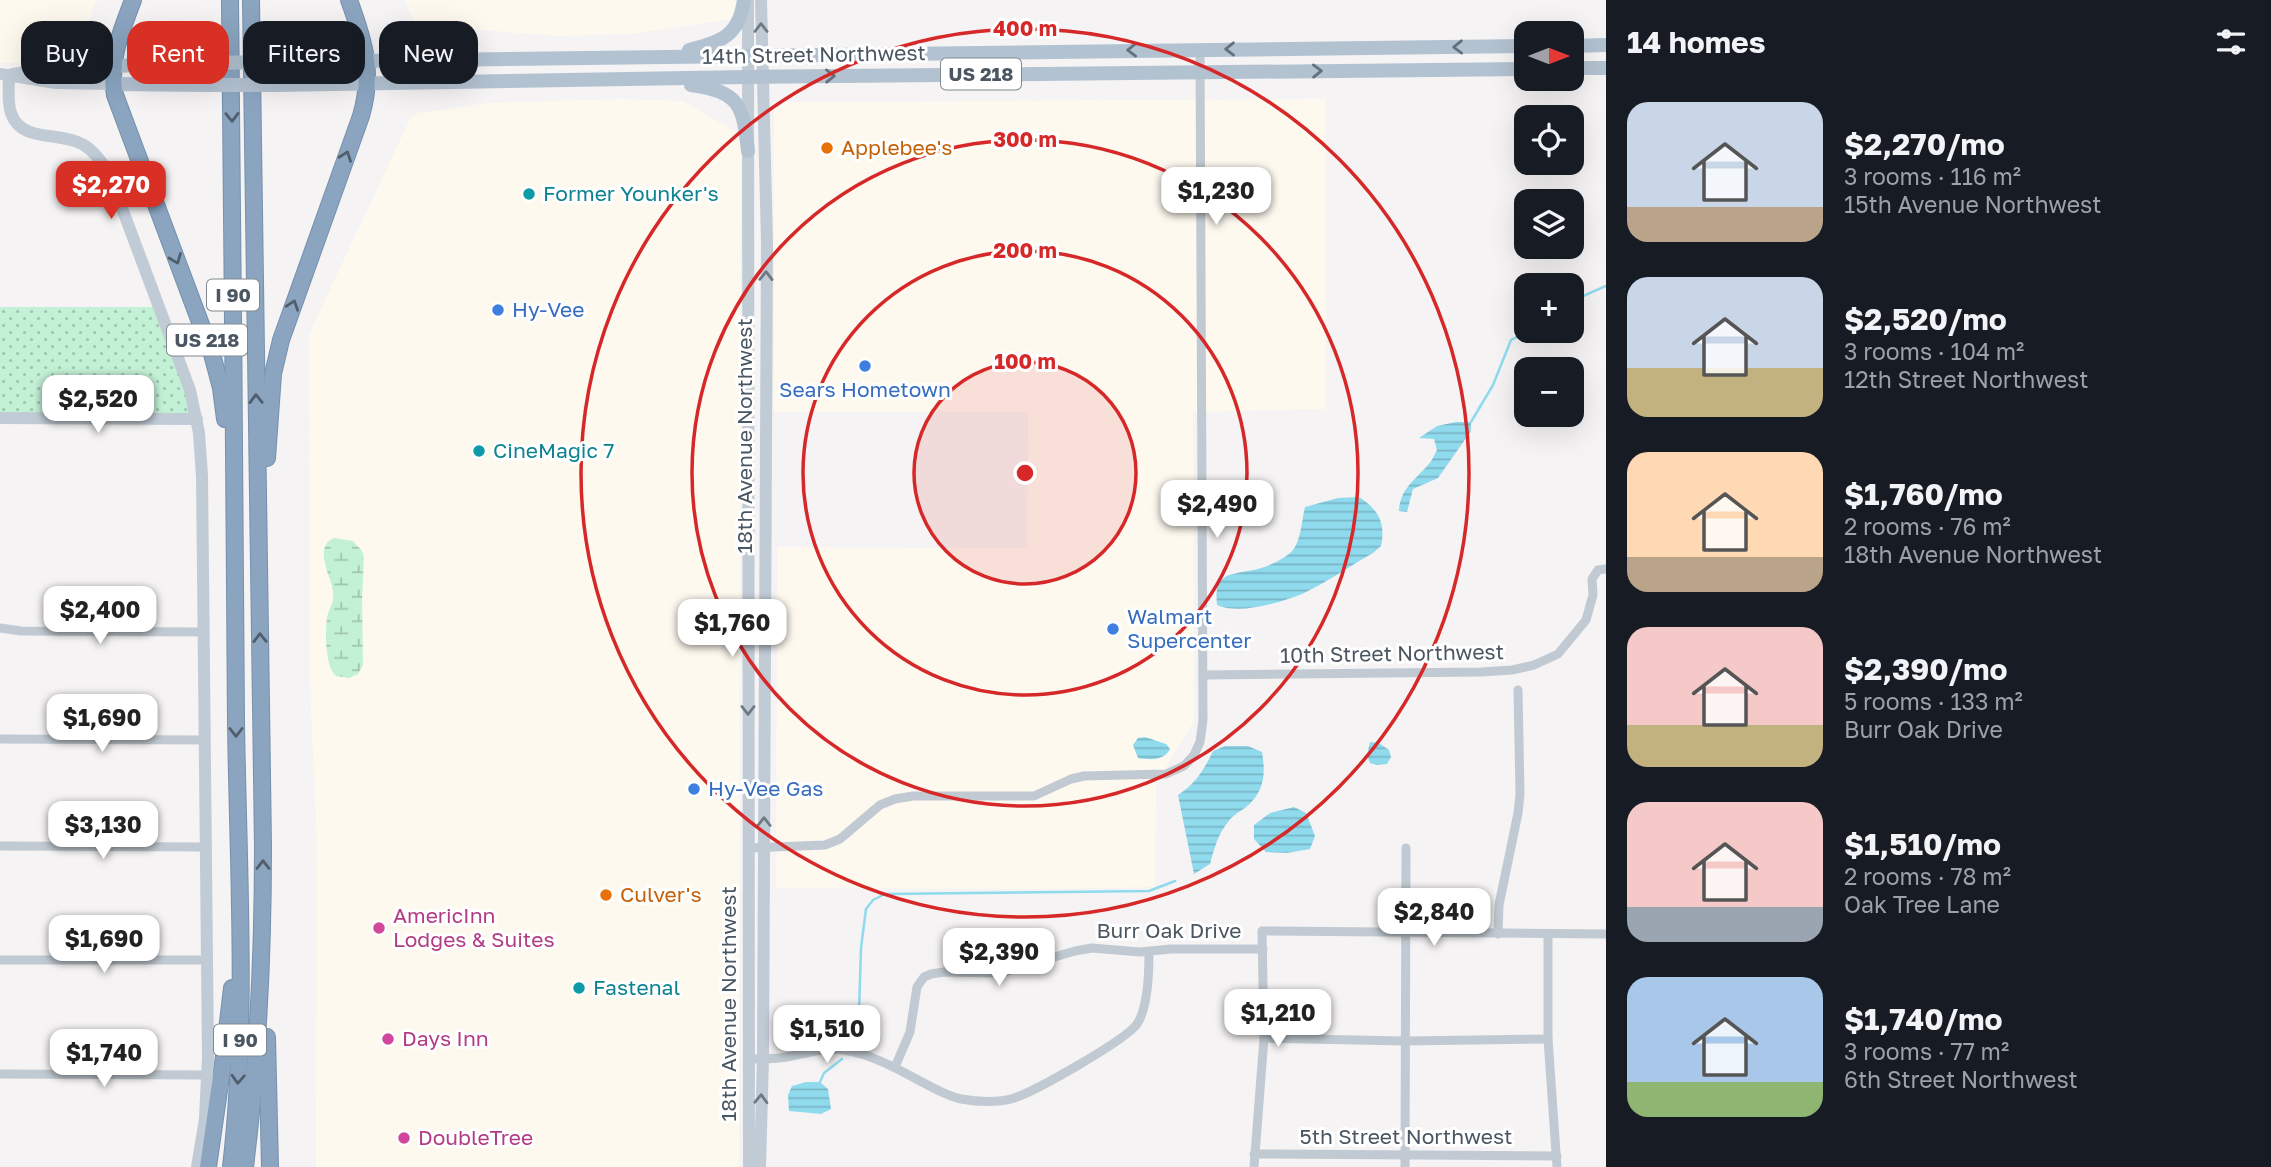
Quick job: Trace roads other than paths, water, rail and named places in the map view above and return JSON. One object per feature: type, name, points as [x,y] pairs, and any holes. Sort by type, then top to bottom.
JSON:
[{"type":"highway","points":[[113,62],[133,0]]},
{"type":"highway","name":"I 90","points":[[230,0],[240,1042],[231,1167]]},
{"type":"highway","name":"I 90","points":[[245,1167],[253,1101],[263,933],[251,0]]},
{"type":"highway","points":[[349,0],[368,60],[368,82]]},
{"type":"highway","name":"US 218","points":[[259,590],[270,402],[277,357],[361,116],[368,82]]},
{"type":"highway","name":"US 218","points":[[113,84],[122,117],[218,374],[227,432],[235,590]]},
{"type":"highway","points":[[208,1167],[224,1056],[239,912]]},
{"type":"highway","points":[[263,933],[270,1167]]},
{"type":"main road","points":[[627,57],[688,51],[727,37],[736,28],[746,0]]},
{"type":"main road","name":"US 218","points":[[1200,50],[1514,46]]},
{"type":"main road","points":[[1584,46],[1606,46]]},
{"type":"main road","name":"14th Street Northwest","points":[[113,66],[368,60],[1200,50]]},
{"type":"main road","points":[[1584,68],[1606,68]]},
{"type":"main road","name":"US 218","points":[[1200,72],[1514,69]]},
{"type":"main road","name":"14th Street Northwest","points":[[113,84],[276,85],[1200,72]]},
{"type":"main road","points":[[626,79],[686,84],[721,91],[732,98],[745,121],[748,151]]},
{"type":"street","name":"18th Avenue Northwest","points":[[746,0],[754,55]]},
{"type":"street","name":"18th Avenue Northwest","points":[[749,1167],[755,1152],[763,1059],[766,243],[754,77],[761,0]]},
{"type":"street","points":[[748,848],[825,845],[840,839],[880,805],[895,799],[913,796],[1034,796],[1084,776],[1158,776],[1174,772],[1191,759],[1200,742],[1203,720],[1200,50]]},
{"type":"street","points":[[5,74],[10,110],[22,128],[80,142],[97,155],[110,176],[181,362],[197,419],[202,477],[208,960],[208,1074],[205,1119],[197,1167]]},
{"type":"street","name":"18th Avenue Northwest","points":[[754,77],[748,151],[749,1059],[755,1152],[760,1167]]},
{"type":"street","points":[[0,418],[197,419]]},
{"type":"street","name":"10th Street Northwest","points":[[1203,675],[1481,672],[1534,665],[1558,654],[1586,620],[1593,595],[1592,579],[1598,570],[1606,569]]},
{"type":"street","points":[[0,628],[20,631],[204,632]]},
{"type":"street","points":[[1498,934],[1499,905],[1520,794],[1518,690]]},
{"type":"street","points":[[0,739],[205,740]]},
{"type":"street","points":[[0,846],[207,847]]},
{"type":"street","points":[[1405,1167],[1406,848]]},
{"type":"street","points":[[1254,1167],[1264,1038],[1262,931],[1606,934]]},
{"type":"street","points":[[1548,934],[1548,1039],[1557,1167]]},
{"type":"street","name":"Burr Oak Drive","points":[[895,1067],[910,1032],[917,987],[924,977],[931,974],[944,971],[1000,973],[1085,949],[1262,949]]},
{"type":"street","points":[[749,1059],[838,1049],[858,1053],[895,1067],[940,1091],[966,1100],[1005,1100],[1029,1092],[1124,1037],[1136,1025],[1143,1009],[1149,951]]},
{"type":"street","points":[[0,960],[208,960]]},
{"type":"street","points":[[1264,1038],[1404,1041],[1548,1039]]},
{"type":"street","points":[[0,1074],[208,1074]]},
{"type":"street","name":"5th Street Northwest","points":[[1254,1154],[1557,1156]]},
{"type":"water","points":[[1471,422],[1471,431],[1438,478],[1413,489],[1407,512],[1399,511],[1405,491],[1437,450],[1434,439],[1419,438],[1437,426]]},
{"type":"water","points":[[1359,497],[1376,512],[1381,524],[1381,546],[1373,553],[1320,585],[1293,597],[1247,608],[1217,605],[1217,588],[1222,579],[1272,564],[1293,550],[1300,535],[1305,507],[1338,498]]},
{"type":"water","points":[[1145,737],[1166,744],[1170,749],[1160,758],[1138,758],[1133,745],[1138,738]]},
{"type":"water","points":[[1370,742],[1379,743],[1389,750],[1391,757],[1387,764],[1370,763],[1367,755]]},
{"type":"water","points":[[1225,746],[1248,746],[1262,752],[1262,783],[1251,802],[1225,827],[1210,864],[1194,874],[1178,795],[1199,776],[1213,751]]},
{"type":"water","points":[[1294,807],[1306,813],[1315,836],[1310,849],[1287,853],[1266,852],[1254,839],[1254,825],[1270,813]]},
{"type":"water","points":[[820,1082],[828,1089],[831,1109],[821,1114],[789,1111],[788,1095],[792,1086]]},
{"type":"waterway","points":[[1584,296],[1606,286]]},
{"type":"waterway","points":[[1471,422],[1493,385],[1514,338]]},
{"type":"waterway","points":[[846,1043],[848,1035],[856,1033],[866,909],[873,900],[885,894],[1149,891],[1175,881]]},
{"type":"waterway","points":[[820,1082],[824,1073],[842,1059]]},
{"type":"place","name":"Applebee's","points":[[827,148]]},
{"type":"place","name":"Former Younker's","points":[[529,194]]},
{"type":"place","name":"Hy-Vee","points":[[498,310]]},
{"type":"place","name":"Sears Hometown","points":[[865,366]]},
{"type":"place","name":"CineMagic 7","points":[[479,451]]},
{"type":"place","name":"Walmart Supercenter","points":[[1113,629]]},
{"type":"place","name":"Hy-Vee Gas","points":[[694,789]]},
{"type":"place","name":"Culver's","points":[[606,895]]},
{"type":"place","name":"AmericInn Lodges & Suites","points":[[379,928]]},
{"type":"place","name":"Fastenal","points":[[579,988]]},
{"type":"place","name":"Days Inn","points":[[388,1039]]},
{"type":"place","name":"DoubleTree","points":[[404,1138]]}]
